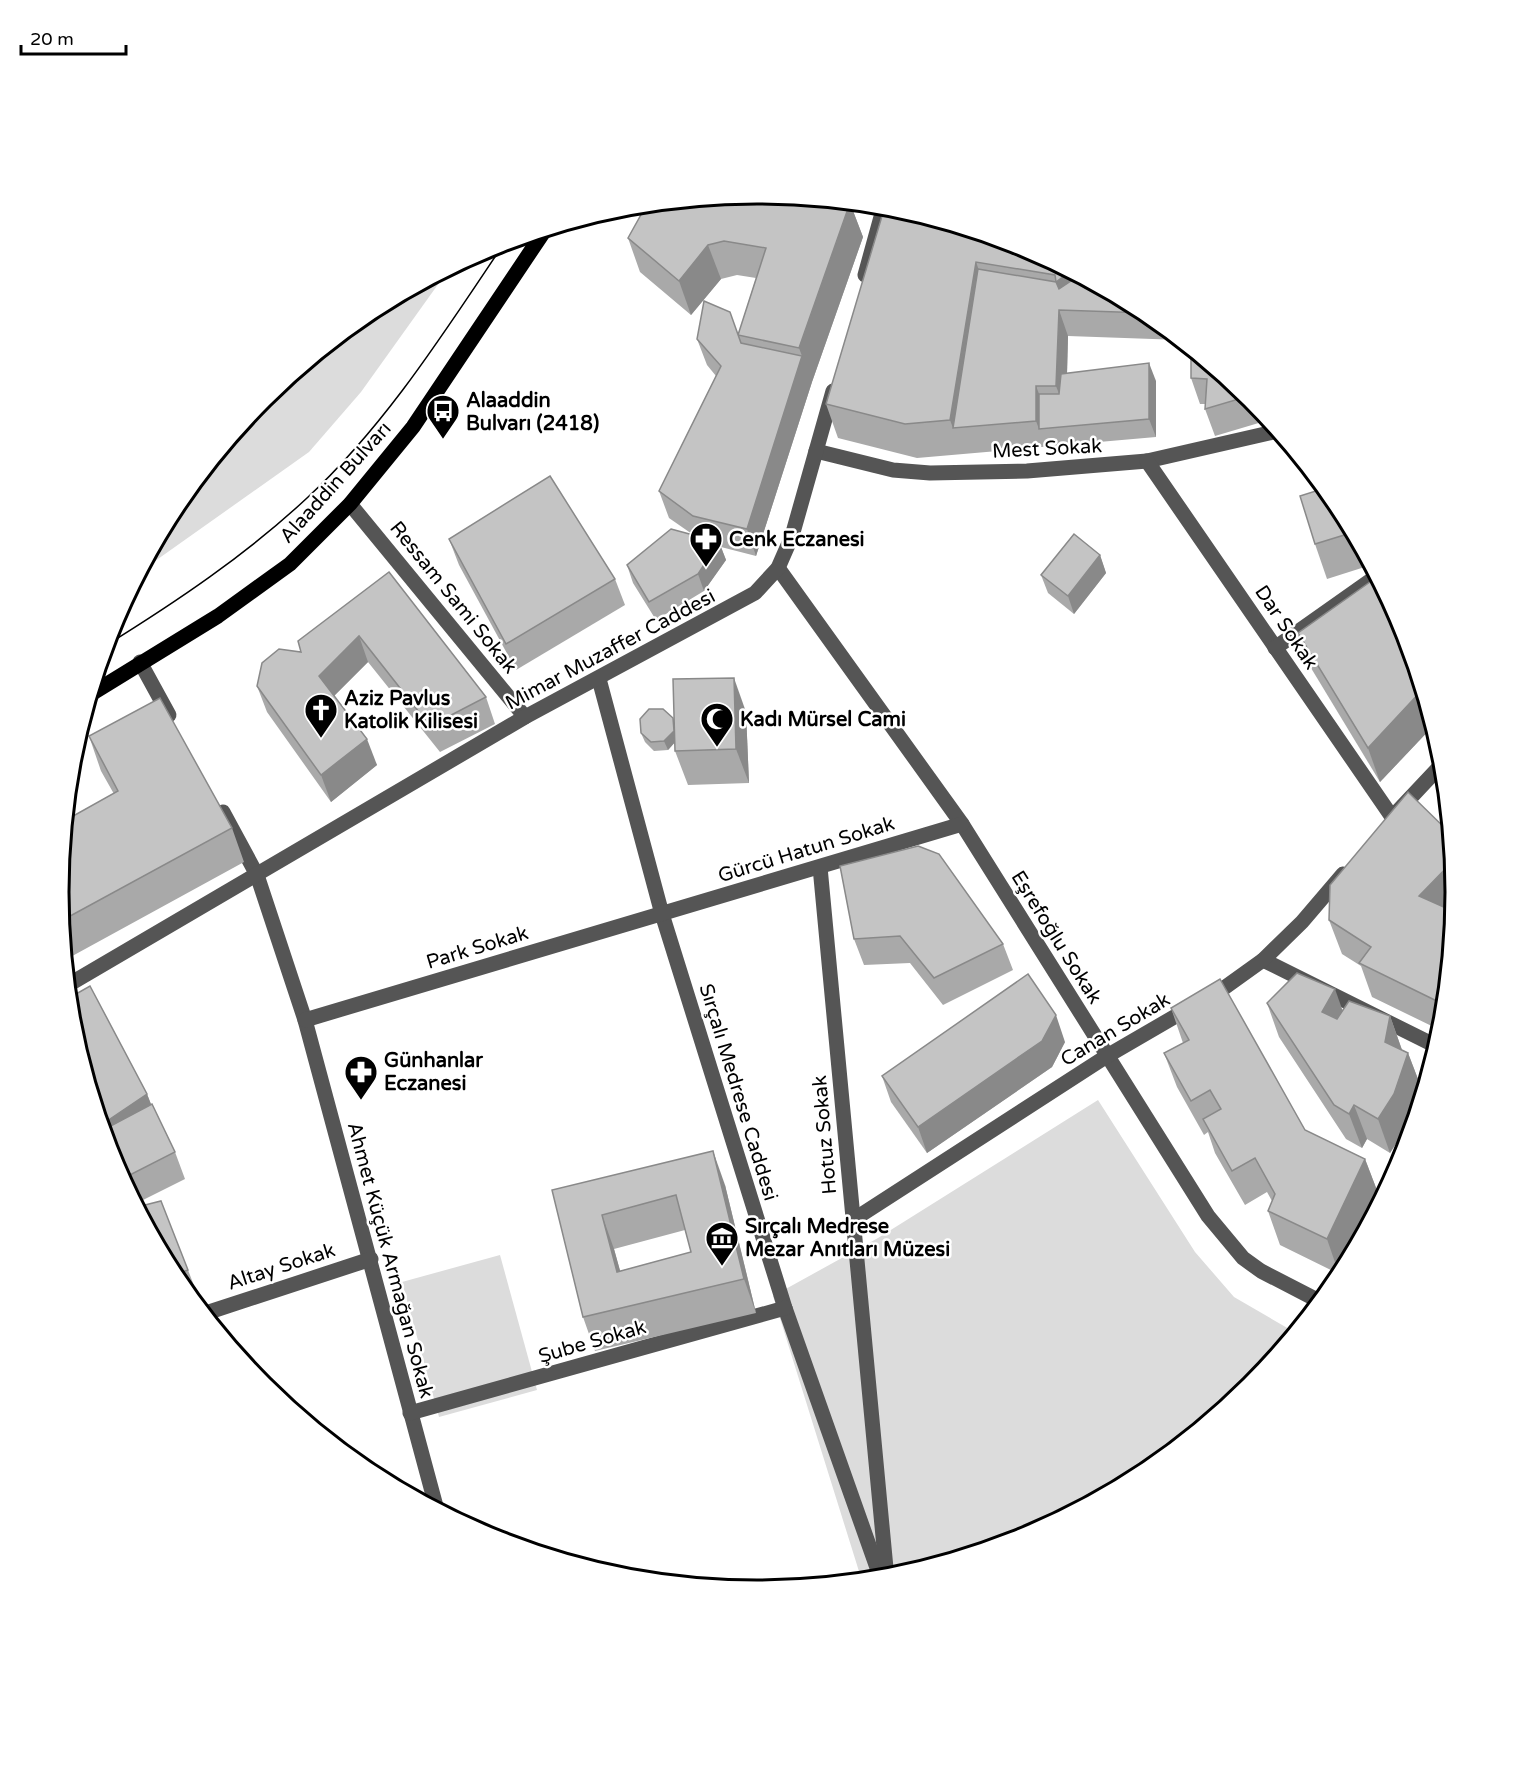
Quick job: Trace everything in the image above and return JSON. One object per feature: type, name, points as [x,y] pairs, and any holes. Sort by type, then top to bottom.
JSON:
[{"type":"main road","name":"Alaaddin Bulvarı","points":[[101,688],[218,616],[290,564],[350,504],[412,428],[537,241]]},
{"type":"street","points":[[859,295],[881,215]]},
{"type":"street","name":"Mimar Muzaffer Caddesi","points":[[75,981],[525,717],[755,593],[778,568],[792,536],[838,373]]},
{"type":"street","name":"Mest Sokak","points":[[816,452],[893,470],[930,473],[1028,471],[1147,461],[1269,433]]},
{"type":"street","name":"Dar Sokak","points":[[1147,461],[1275,648],[1389,822],[1435,772]]},
{"type":"street","name":"Ressam Sami Sokak","points":[[350,504],[525,717]]},
{"type":"street","name":"Eşrefoğlu Sokak","points":[[778,568],[962,824],[1198,1200],[1225,1238],[1243,1258],[1261,1271],[1314,1298]]},
{"type":"street","points":[[1275,648],[1371,580]]},
{"type":"street","points":[[140,662],[179,733]]},
{"type":"street","name":"Sırçalı Medrese Caddesi","points":[[599,679],[662,914],[785,1308],[878,1570]]},
{"type":"street","name":"Ahmet Küçük Armağan Sokak","points":[[212,794],[257,875],[305,1020],[434,1500]]},
{"type":"street","name":"Gürcü Hatun Sokak","points":[[662,914],[962,824]]},
{"type":"street","name":"Canan Sokak","points":[[853,1220],[1107,1056],[1224,988],[1263,960],[1302,922],[1355,861]]},
{"type":"street","name":"Hotuz Sokak","points":[[820,867],[886,1569]]},
{"type":"street","name":"Park Sokak","points":[[305,1020],[662,914]]},
{"type":"street","points":[[1263,960],[1429,1043]]},
{"type":"street","name":"Altay Sokak","points":[[211,1311],[371,1259]]},
{"type":"street","name":"Şube Sokak","points":[[410,1413],[785,1308]]},
{"type":"shaded area","points":[[440,282],[361,392],[309,452],[154,562],[185,510],[211,473],[271,406],[338,346],[413,296]]},
{"type":"shaded area","points":[[1098,1100],[1195,1252],[1234,1297],[1289,1329],[1244,1379],[1211,1410],[1177,1439],[1102,1489],[1021,1529],[979,1544],[936,1558],[860,1573],[773,1296],[878,1238]]},
{"type":"shaded area","points":[[500,1255],[537,1390],[439,1417],[402,1282]]},
{"type":"building","points":[[758,204],[803,205],[848,210],[799,348],[738,335],[766,248],[724,241],[708,245],[679,281],[628,238],[641,214],[668,210],[712,205]]},
{"type":"building","points":[[882,215],[936,227],[979,241],[1021,256],[1064,276],[1056,282],[1055,275],[976,262],[950,420],[905,424],[826,404]]},
{"type":"building","points":[[978,269],[1056,282],[1059,289],[1073,281],[1128,312],[1059,310],[1056,386],[1036,386],[1036,421],[953,428]]},
{"type":"building","points":[[704,301],[730,312],[741,343],[802,356],[747,529],[693,516],[659,491],[721,366],[697,339]]},
{"type":"building","points":[[1191,358],[1237,400],[1205,409],[1207,379],[1191,378]]},
{"type":"building","points":[[1149,363],[1149,419],[1039,429],[1039,394],[1059,394],[1061,374]]},
{"type":"building","points":[[550,476],[615,579],[506,644],[449,539]]},
{"type":"building","points":[[1316,491],[1346,535],[1315,544],[1300,496]]},
{"type":"building","points":[[671,529],[719,542],[698,574],[649,602],[627,565]]},
{"type":"building","points":[[1074,534],[1100,555],[1068,596],[1041,575]]},
{"type":"building","points":[[389,572],[486,697],[430,726],[359,636],[319,676],[367,739],[321,775],[257,686],[262,663],[279,649],[301,652],[298,641]]},
{"type":"building","points":[[1371,581],[1394,629],[1417,695],[1368,748],[1298,633]]},
{"type":"building","points":[[734,678],[736,749],[675,751],[673,679]]},
{"type":"building","points":[[160,698],[232,828],[70,916],[70,847],[74,816],[118,791],[89,736]]},
{"type":"building","points":[[649,709],[663,709],[673,718],[674,731],[664,741],[651,742],[641,733],[640,719]]},
{"type":"building","points":[[1408,792],[1443,826],[1445,869],[1419,896],[1446,908],[1445,938],[1437,1001],[1359,963],[1371,947],[1329,920],[1330,885]]},
{"type":"building","points":[[918,846],[939,854],[1003,944],[934,978],[900,936],[854,939],[840,866]]},
{"type":"building","points":[[1297,973],[1335,989],[1322,1012],[1337,1019],[1349,1001],[1390,1016],[1385,1042],[1408,1053],[1394,1094],[1378,1119],[1354,1105],[1349,1114],[1334,1105],[1267,1003]]},
{"type":"building","points":[[1028,974],[1056,1015],[1042,1041],[918,1127],[882,1076]]},
{"type":"building","points":[[1220,979],[1305,1130],[1365,1159],[1327,1239],[1268,1211],[1275,1194],[1255,1158],[1232,1171],[1203,1119],[1221,1109],[1210,1090],[1191,1101],[1164,1053],[1189,1040],[1171,1008]]},
{"type":"building","points":[[90,986],[147,1094],[108,1120],[92,1071],[77,994]]},
{"type":"building","points":[[152,1104],[175,1152],[130,1175],[110,1126]]},
{"type":"building","points":[[713,1151],[744,1279],[583,1317],[552,1190]],"holes":[[[676,1195],[691,1252],[617,1272],[602,1215]]]},
{"type":"building","points":[[161,1201],[188,1270],[183,1272],[144,1205]]},
{"type":"tram line","points":[[118,638],[184,595],[260,539],[336,470],[363,440],[413,376],[496,255]]},
{"type":"place","name":"Alaaddin Bulvarı (2418)","points":[[443,440]]},
{"type":"place","name":"Cenk Eczanesi","points":[[706,568]]},
{"type":"place","name":"Aziz Pavlus Katolik Kilisesi","points":[[321,739]]},
{"type":"place","name":"Kadı Mürsel Cami","points":[[717,748]]},
{"type":"place","name":"Günhanlar Eczanesi","points":[[361,1101]]},
{"type":"place","name":"Sırçalı Medrese Mezar Anıtları Müzesi","points":[[722,1267]]}]
